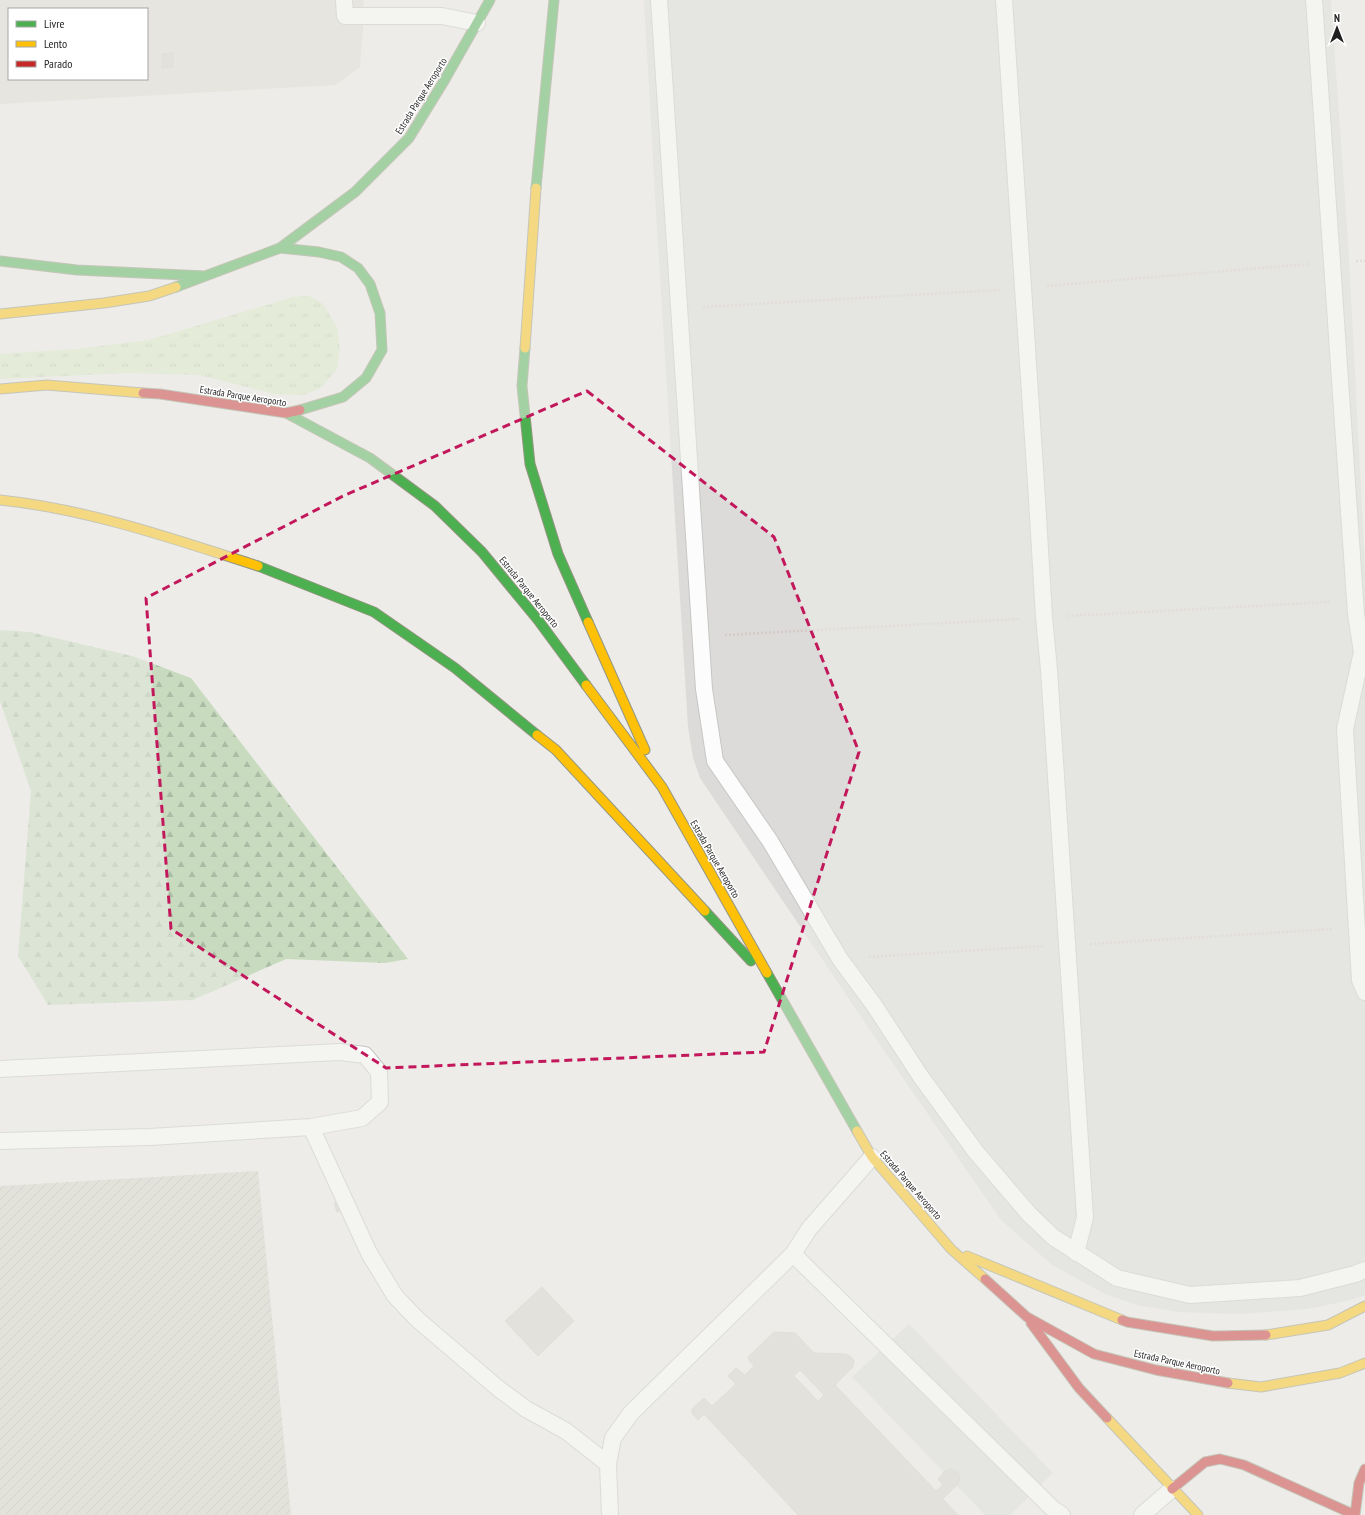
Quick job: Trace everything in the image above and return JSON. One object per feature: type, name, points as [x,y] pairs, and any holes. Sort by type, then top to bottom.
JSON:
[{"type":"main road","name":"Estrada Parque Aeroporto","points":[[0,314],[104,303],[149,296],[280,248],[354,192],[409,138],[444,81],[490,0]]},
{"type":"main road","points":[[554,0],[535,203],[522,386],[530,464],[558,554],[662,787]]},
{"type":"main road","points":[[280,248],[334,255],[341,257],[358,268],[370,284],[380,313],[382,350],[366,378],[343,397],[320,405],[286,413]]},
{"type":"main road","points":[[0,261],[24,266],[113,273],[206,276]]},
{"type":"main road","name":"Estrada Parque Aeroporto","points":[[0,389],[47,385],[160,394],[286,413],[370,458],[434,506],[482,552],[538,620],[662,787],[872,1157],[952,1249],[1027,1317],[1094,1354],[1156,1370],[1216,1382],[1261,1387],[1340,1373],[1365,1363]]},
{"type":"main road","points":[[0,500],[83,514],[179,541],[270,570],[374,612],[455,668],[556,750],[640,839],[778,990]]},
{"type":"main road","points":[[952,1249],[1127,1322],[1213,1336],[1272,1335],[1321,1326],[1365,1306]]},
{"type":"main road","points":[[1027,1317],[1079,1388],[1198,1515]]},
{"type":"main road","points":[[1172,1489],[1205,1462],[1220,1459],[1244,1465],[1355,1515],[1359,1483],[1365,1469]]},
{"type":"lane","points":[[344,0],[345,16],[442,16],[477,23]]},
{"type":"lane","points":[[659,0],[704,689],[715,761],[770,841],[840,959],[874,1005],[925,1083],[976,1152],[1028,1214],[1053,1237],[1117,1278],[1190,1295],[1300,1288],[1365,1270]]},
{"type":"lane","points":[[1004,0],[1085,1217],[1076,1253]]},
{"type":"lane","points":[[1314,0],[1356,614],[1363,659],[1344,729],[1360,980],[1365,992]]},
{"type":"lane","points":[[0,1069],[340,1052],[365,1055],[379,1072],[380,1102],[362,1118],[311,1127],[150,1137],[0,1141]]},
{"type":"lane","points":[[311,1127],[369,1253],[394,1296],[418,1320],[499,1389],[526,1409],[566,1431],[608,1464]]},
{"type":"lane","points":[[610,1515],[608,1464],[613,1438],[631,1413],[792,1254],[809,1229],[872,1157]]},
{"type":"lane","points":[[792,1254],[1053,1509],[1062,1515]]},
{"type":"lane","points":[[1142,1515],[1172,1489]]},
{"type":"path","points":[[840,959],[1333,929],[1356,916]]},
{"type":"highlighted area","points":[[587,391],[774,537],[859,752],[764,1052],[386,1068],[171,929],[146,598],[343,496]]},
{"type":"shaded area","points":[[0,0],[363,0],[364,15],[360,67],[335,85],[0,104]]},
{"type":"shaded area","points":[[644,0],[1331,0],[1349,257],[1365,567],[1365,1295],[1347,1301],[1307,1309],[1240,1314],[1179,1312],[1136,1305],[1101,1292],[1051,1264],[1001,1220],[876,1039],[700,778],[693,758],[688,727]]},
{"type":"shaded area","points":[[258,1171],[291,1515],[0,1515],[0,1186]]},
{"type":"shaded area","points":[[909,1324],[1053,1473],[1010,1515],[985,1515],[852,1377]]},
{"type":"green space","points":[[310,296],[323,304],[337,327],[340,349],[337,369],[321,388],[304,395],[274,394],[199,375],[128,373],[0,379],[0,354],[77,349],[149,340],[293,297]]},
{"type":"green space","points":[[0,630],[30,632],[132,656],[191,678],[408,959],[385,963],[286,959],[193,1000],[48,1005],[18,956],[31,791],[0,701]]},
{"type":"building","points":[[173,53],[173,67],[162,68],[162,54]]},
{"type":"building","points":[[343,1200],[345,1209],[337,1212],[334,1203]]},
{"type":"building","points":[[542,1287],[574,1321],[538,1356],[505,1321]]},
{"type":"building","points":[[774,1332],[795,1333],[814,1353],[846,1354],[850,1356],[854,1361],[853,1367],[835,1385],[936,1491],[943,1485],[938,1479],[945,1471],[952,1469],[958,1473],[960,1477],[958,1484],[943,1499],[958,1515],[798,1515],[704,1414],[698,1420],[692,1413],[692,1409],[704,1398],[712,1406],[736,1384],[728,1376],[736,1368],[745,1375],[754,1366],[748,1357]],"holes":[[[800,1370],[824,1395],[818,1401],[794,1376]]]},
{"type":"traffic: fast","points":[[280,248],[355,192],[409,138],[444,81],[490,0]]},
{"type":"traffic: fast","points":[[536,188],[554,0]]},
{"type":"traffic: fast","points":[[176,287],[280,248],[319,252],[341,257],[358,268],[370,284],[380,313],[382,350],[366,378],[343,397],[300,410]]},
{"type":"traffic: fast","points":[[0,261],[77,270],[205,276]]},
{"type":"traffic: fast","points":[[525,348],[522,386],[530,464],[558,554],[588,622]]},
{"type":"traffic: fast","points":[[286,413],[370,458],[435,506],[482,552],[538,620],[586,685]]},
{"type":"traffic: fast","points":[[258,566],[374,612],[455,668],[537,735]]},
{"type":"traffic: fast","points":[[705,911],[751,961]]},
{"type":"traffic: fast","points":[[767,973],[857,1131]]},
{"type":"traffic: slow","points":[[525,348],[536,188]]},
{"type":"traffic: slow","points":[[0,314],[104,303],[149,296],[176,287]]},
{"type":"traffic: slow","points":[[0,389],[47,385],[143,393]]},
{"type":"traffic: slow","points":[[0,500],[66,510],[130,526],[258,566]]},
{"type":"traffic: slow","points":[[588,622],[645,750]]},
{"type":"traffic: slow","points":[[586,685],[662,787],[767,973]]},
{"type":"traffic: slow","points":[[537,735],[556,750],[705,911]]},
{"type":"traffic: slow","points":[[857,1131],[872,1157],[951,1249],[985,1279]]},
{"type":"traffic: slow","points":[[967,1256],[1122,1320]]},
{"type":"traffic: slow","points":[[1266,1335],[1328,1325],[1365,1306]]},
{"type":"traffic: slow","points":[[1228,1383],[1261,1387],[1340,1373],[1365,1363]]},
{"type":"traffic: slow","points":[[1107,1418],[1198,1515]]},
{"type":"traffic: jam","points":[[143,393],[160,394],[286,413],[300,410]]},
{"type":"traffic: jam","points":[[985,1279],[1027,1317],[1094,1354],[1156,1370],[1228,1383]]},
{"type":"traffic: jam","points":[[1122,1320],[1213,1336],[1266,1335]]},
{"type":"traffic: jam","points":[[1031,1323],[1079,1388],[1107,1418]]},
{"type":"traffic: jam","points":[[1172,1489],[1205,1462],[1220,1459],[1244,1465],[1355,1515]]},
{"type":"traffic: jam","points":[[1355,1515],[1359,1483],[1365,1469]]}]
